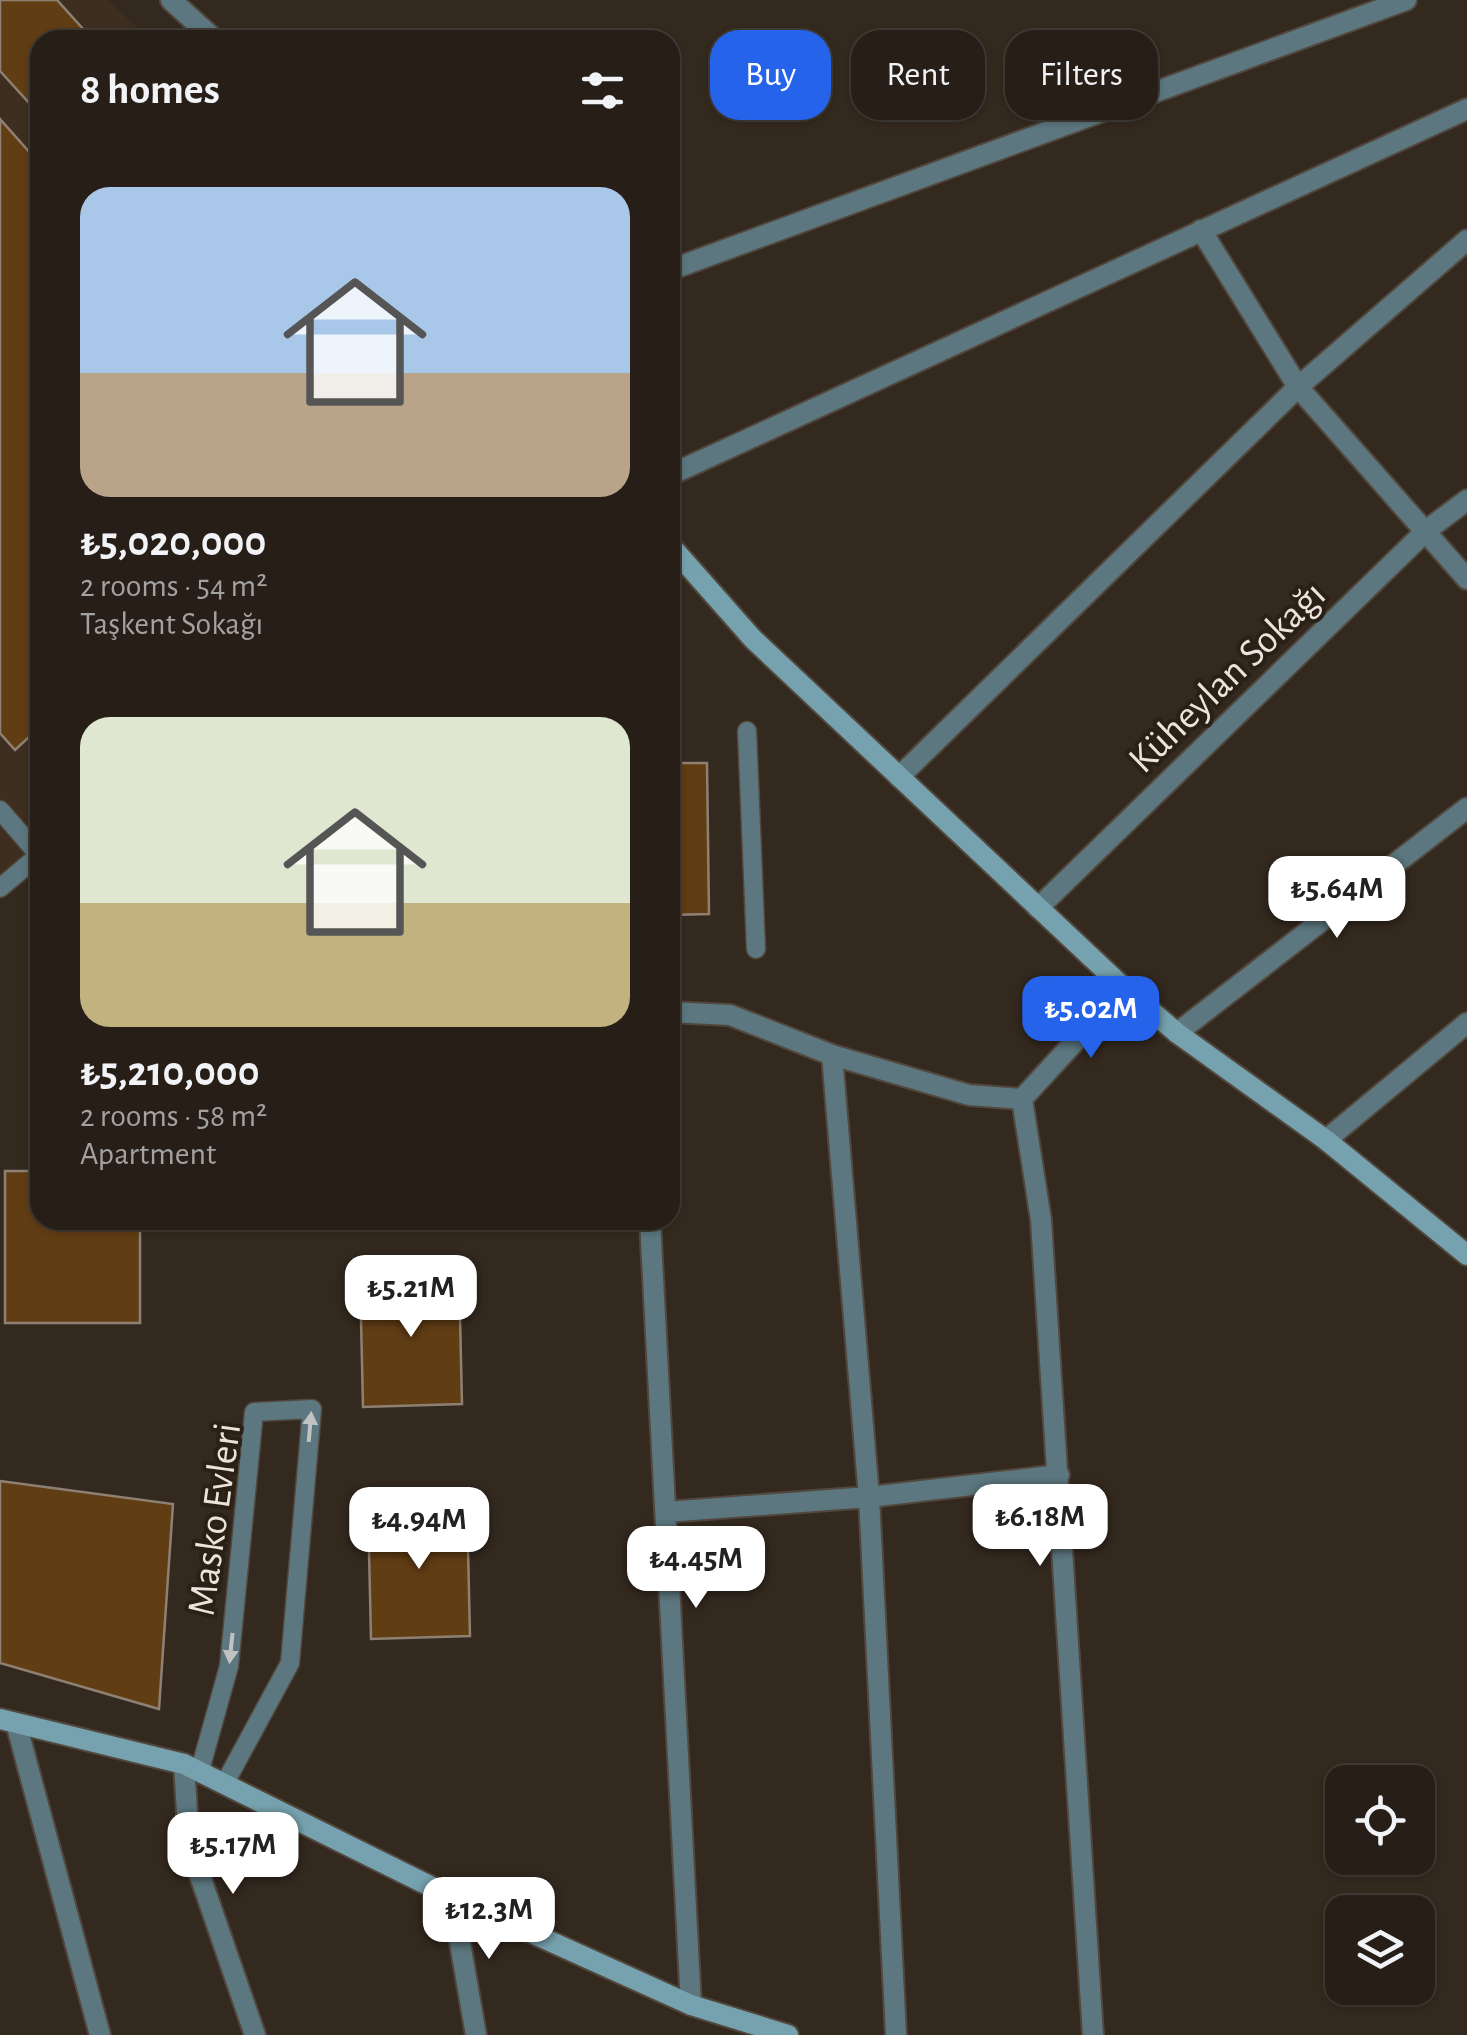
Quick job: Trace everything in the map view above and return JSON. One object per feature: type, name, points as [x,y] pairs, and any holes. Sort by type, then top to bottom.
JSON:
[{"type":"street","points":[[172,0],[204,30]]},
{"type":"street","points":[[680,266],[1406,0]]},
{"type":"street","points":[[680,470],[1467,110]]},
{"type":"street","points":[[1201,230],[1298,387],[1428,530],[1467,579]]},
{"type":"street","points":[[899,777],[1298,387],[1467,240]]},
{"type":"street","name":"Küheylan Sokağı","points":[[1038,908],[1428,530],[1467,500]]},
{"type":"street","points":[[680,557],[752,640],[1176,1034],[1326,1140],[1463,1246]]},
{"type":"street","points":[[1176,1034],[1467,808]]},
{"type":"street","points":[[1022,1100],[1124,988]]},
{"type":"street","points":[[680,1012],[730,1015],[832,1054],[969,1095],[1022,1100]]},
{"type":"street","points":[[1326,1140],[1467,1023]]},
{"type":"street","points":[[832,1054],[869,1497],[896,2035]]},
{"type":"street","points":[[1022,1100],[1041,1220],[1093,2035]]},
{"type":"street","points":[[651,1230],[691,2005]]},
{"type":"street","points":[[666,1512],[869,1497],[1059,1475]]},
{"type":"street","points":[[8,1721],[192,1767],[452,1897],[691,2005],[788,2035]]},
{"type":"street","points":[[8,1721],[100,2035]]},
{"type":"street","points":[[192,1767],[189,1844],[255,2035]]},
{"type":"street","points":[[452,1897],[476,2035]]},
{"type":"lane","points":[[747,731],[756,949]]},
{"type":"lane","points":[[0,810],[30,845]]},
{"type":"lane","points":[[0,888],[30,863]]},
{"type":"lane","name":"Masko Evleri","points":[[192,1767],[218,1718],[230,1666],[254,1412],[312,1409],[290,1664],[226,1781]]},
{"type":"shaded area","points":[[0,0],[107,0],[140,30],[30,30],[30,858],[0,887]]},
{"type":"building","points":[[0,0],[57,0],[84,30],[30,30],[30,104],[0,71]]},
{"type":"building","points":[[0,119],[30,153],[30,736],[15,750],[0,733]]},
{"type":"building","points":[[680,763],[707,763],[709,914],[680,915]]},
{"type":"building","points":[[5,1171],[30,1171],[30,1230],[140,1230],[140,1323],[5,1323]]},
{"type":"building","points":[[459,1273],[462,1404],[363,1407],[360,1275]]},
{"type":"building","points":[[0,1481],[173,1504],[159,1709],[0,1663]]},
{"type":"building","points":[[467,1504],[470,1636],[371,1639],[368,1507]]}]
